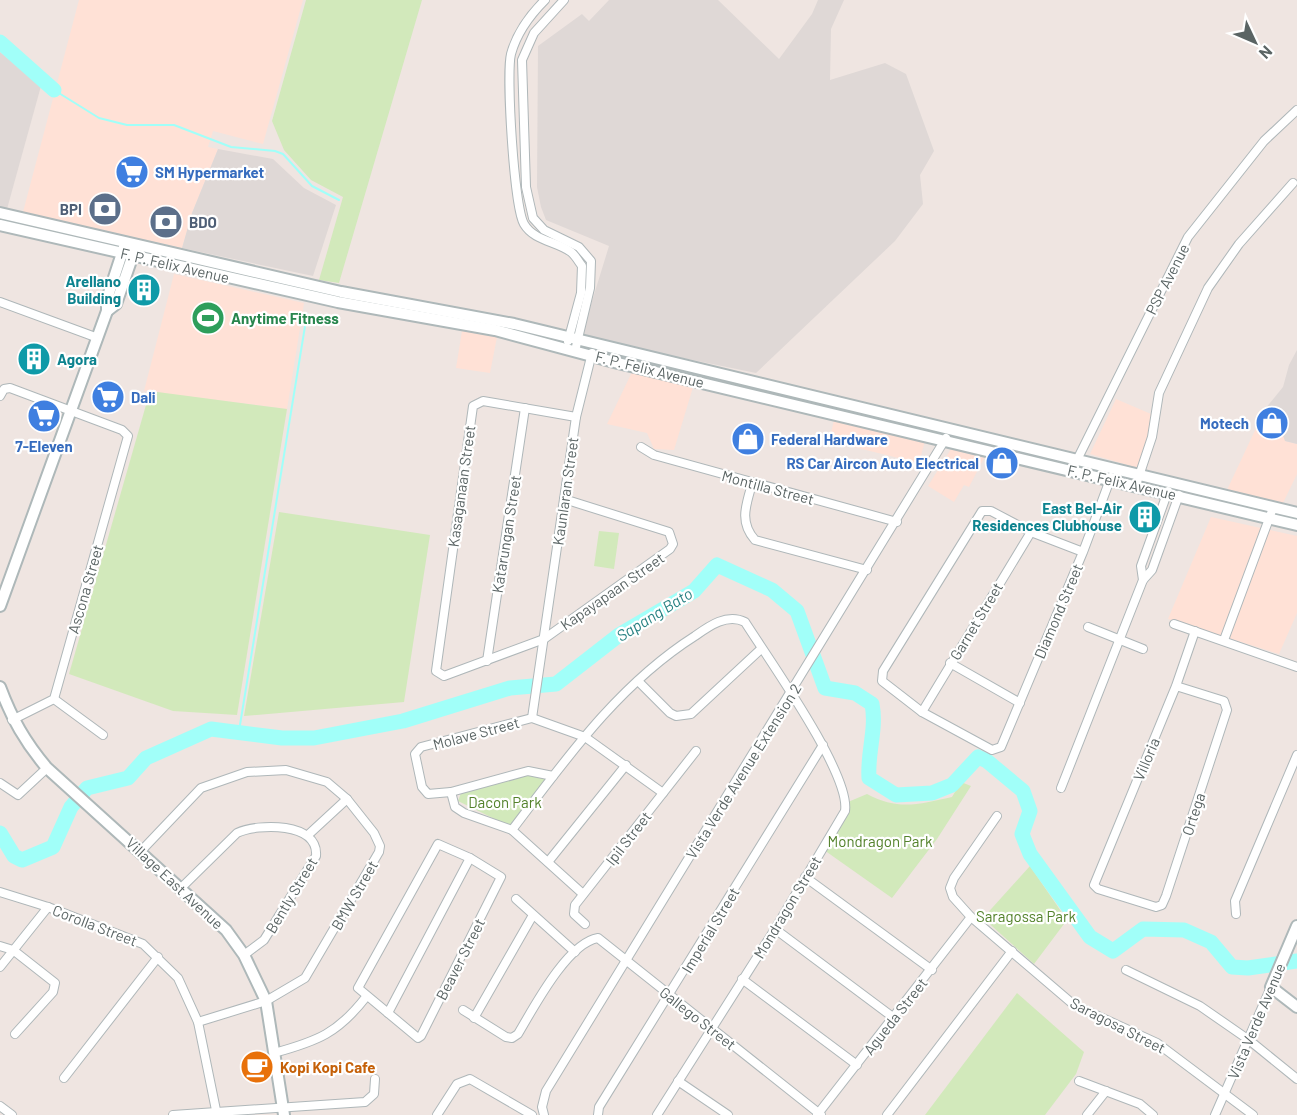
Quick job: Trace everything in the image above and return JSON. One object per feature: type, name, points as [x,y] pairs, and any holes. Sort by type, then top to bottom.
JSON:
[{"type":"main road","name":"F. P. Felix Avenue","points":[[0,213],[130,249],[365,307],[495,330],[570,350],[593,350],[950,429],[1014,451]]},
{"type":"main road","name":"F. P. Felix Avenue","points":[[0,225],[341,292],[480,316],[573,339],[593,350],[945,440],[1014,451],[1272,513],[1297,525]]},
{"type":"main road","points":[[0,606],[98,338],[107,311],[107,299],[122,272],[130,249]]},
{"type":"main road","name":"F. P. Felix Avenue","points":[[1169,488],[1179,495],[1272,513],[1297,513]]},
{"type":"main road","name":"Village East Avenue","points":[[0,687],[12,720],[26,744],[46,768],[141,851],[226,930],[243,955],[266,1001],[284,1111]]},
{"type":"main road","name":"Vista Verde Avenue","points":[[1271,987],[1297,926]]},
{"type":"main road","points":[[1271,987],[1297,1007]]},
{"type":"street","points":[[545,0],[522,28],[511,55],[512,135],[517,192],[524,224],[535,235],[571,252],[582,266],[581,293],[573,339]]},
{"type":"street","points":[[564,0],[534,33],[522,60],[526,187],[532,218],[544,230],[579,247],[591,261],[590,288],[570,350]]},
{"type":"street","points":[[522,28],[534,33]]},
{"type":"street","name":"PSP Avenue","points":[[1075,466],[1188,237],[1264,141],[1297,110]]},
{"type":"street","points":[[512,135],[524,136]]},
{"type":"street","points":[[1138,480],[1152,437],[1159,393],[1208,288],[1239,244],[1293,183]]},
{"type":"street","points":[[0,302],[98,338]]},
{"type":"street","name":"Kaunlaran Street","points":[[532,718],[576,417],[593,350]]},
{"type":"street","points":[[0,396],[4,389],[10,388],[72,410]]},
{"type":"street","name":"Kasaganaan Street","points":[[436,671],[473,406],[483,401],[576,417]]},
{"type":"street","name":"Katarungan Street","points":[[487,660],[525,408]]},
{"type":"street","name":"Ascona Street","points":[[54,699],[125,449],[127,434],[72,410]]},
{"type":"street","name":"Vista Verde Avenue Extension 2","points":[[544,1115],[542,1107],[546,1091],[624,960],[792,694],[897,522],[950,429]]},
{"type":"street","name":"Montilla Street","points":[[641,447],[654,455],[752,484],[897,522]]},
{"type":"street","name":"Diamond Street","points":[[922,712],[992,750],[998,749],[1003,744],[1083,552],[1112,474]]},
{"type":"street","points":[[752,484],[744,515],[746,527],[755,540],[867,570]]},
{"type":"street","points":[[1143,580],[1141,566],[1169,488]]},
{"type":"street","points":[[1061,788],[1143,580],[1152,570],[1179,495]]},
{"type":"street","name":"Kapayapaan Street","points":[[436,671],[444,676],[544,639],[670,549],[673,544],[669,532],[564,499]]},
{"type":"street","points":[[922,712],[884,683],[881,678],[882,670],[980,513],[991,510],[1031,532],[1083,552]]},
{"type":"street","points":[[1224,640],[1272,513]]},
{"type":"street","name":"Garnet Street","points":[[922,712],[1031,532]]},
{"type":"street","name":"Mondragon Street","points":[[512,830],[602,715],[662,657],[711,625],[731,618],[745,622],[823,745],[846,804],[842,817],[657,1115]]},
{"type":"street","points":[[1174,624],[1297,667]]},
{"type":"street","points":[[1088,627],[1143,650]]},
{"type":"street","name":"Villoria","points":[[1094,885],[1176,686],[1195,631]]},
{"type":"street","points":[[638,681],[670,713],[676,716],[691,714],[761,649]]},
{"type":"street","points":[[950,663],[1020,703]]},
{"type":"street","name":"Ortega","points":[[1094,885],[1098,889],[1154,907],[1160,906],[1164,901],[1227,705],[1224,701],[1176,686]]},
{"type":"street","points":[[12,720],[54,699],[103,735]]},
{"type":"street","name":"Molave Street","points":[[451,792],[425,792],[415,754],[421,747],[532,718],[585,736],[663,793]]},
{"type":"street","name":"Imperial Street","points":[[598,1115],[599,1107],[823,745]]},
{"type":"street","name":"Ipil Street","points":[[583,894],[696,752]]},
{"type":"street","points":[[1236,914],[1235,901],[1297,755]]},
{"type":"street","points":[[548,862],[626,765]]},
{"type":"street","points":[[0,783],[18,795],[46,768]]},
{"type":"street","name":"BMW Street","points":[[141,851],[201,788],[248,772],[286,770],[327,782],[347,799],[374,832],[379,852],[312,970],[288,990],[266,1001],[198,1022]]},
{"type":"street","points":[[553,776],[528,771],[451,792],[455,807],[464,813],[512,830],[583,894],[573,910],[585,924]]},
{"type":"street","points":[[308,835],[347,799]]},
{"type":"street","name":"Saragosa Street","points":[[997,816],[954,878],[950,888],[953,897],[971,916],[1074,1005],[1157,1043],[1253,1115]]},
{"type":"street","name":"Bently Street","points":[[181,888],[237,833],[247,828],[290,829],[308,835],[315,844],[316,856],[264,940],[243,955]]},
{"type":"street","name":"Beaver Street","points":[[442,844],[470,858],[501,877],[421,1036],[417,1037],[366,997],[358,987],[435,846],[442,844]]},
{"type":"street","points":[[388,1013],[470,858]]},
{"type":"street","points":[[805,878],[932,970]]},
{"type":"street","name":"Corolla Street","points":[[0,892],[48,907],[143,944],[158,957],[178,978],[198,1022],[217,1114]]},
{"type":"street","points":[[516,899],[574,952]]},
{"type":"street","points":[[0,967],[48,907]]},
{"type":"street","points":[[474,1018],[533,915]]},
{"type":"street","name":"Agueda Street","points":[[819,1114],[932,970],[971,916]]},
{"type":"street","points":[[775,928],[894,1018]]},
{"type":"street","name":"Gallego Street","points":[[463,1010],[506,1037],[515,1036],[551,980],[574,952],[598,938],[819,1114]]},
{"type":"street","points":[[0,946],[13,950],[55,983],[53,993],[15,1034]]},
{"type":"street","points":[[887,1115],[1012,951]]},
{"type":"street","points":[[64,1078],[158,957]]},
{"type":"street","points":[[1126,970],[1200,1006],[1249,1040],[1297,1078]]},
{"type":"street","points":[[742,979],[857,1065]]},
{"type":"street","name":"Vista Verde Avenue","points":[[1215,1115],[1271,987]]},
{"type":"street","points":[[274,1053],[316,1041],[348,1019],[366,997]]},
{"type":"street","points":[[173,1115],[284,1111],[365,1102],[374,1094],[375,1079]]},
{"type":"street","points":[[437,1115],[457,1084],[470,1079],[532,1115]]},
{"type":"street","points":[[678,1081],[728,1115]]},
{"type":"street","points":[[1079,1081],[1140,1104],[1153,1115]]},
{"type":"street","points":[[1087,1115],[1106,1091]]},
{"type":"street","points":[[0,1106],[12,1115]]},
{"type":"shaded area","points":[[79,0],[303,0],[263,144],[213,131],[208,147],[218,149],[192,213],[182,248],[23,212]]},
{"type":"shaded area","points":[[609,0],[718,0],[779,59],[812,14],[818,0],[844,0],[831,29],[830,80],[885,63],[906,74],[934,151],[920,175],[923,204],[895,241],[756,373],[581,337],[609,246],[546,220],[541,207],[537,187],[538,46],[582,14],[589,21]]},
{"type":"shaded area","points":[[0,52],[41,86],[7,209],[0,207]]},
{"type":"shaded area","points":[[218,149],[273,159],[304,188],[336,205],[313,276],[182,248],[192,213]]},
{"type":"shaded area","points":[[174,274],[304,303],[287,409],[144,391]]},
{"type":"shaded area","points":[[462,331],[497,337],[490,373],[456,368]]},
{"type":"shaded area","points":[[1297,350],[1297,444],[1285,441],[1282,433],[1288,420],[1265,409],[1283,387],[1289,365]]},
{"type":"shaded area","points":[[632,372],[694,384],[674,450],[654,449],[647,433],[607,424]]},
{"type":"shaded area","points":[[1116,399],[1151,414],[1152,431],[1138,468],[1090,454]]},
{"type":"shaded area","points":[[1265,409],[1288,420],[1285,441],[1297,444],[1297,474],[1283,503],[1227,490]]},
{"type":"shaded area","points":[[835,416],[926,437],[919,463],[829,441]]},
{"type":"shaded area","points":[[951,449],[984,458],[969,487],[964,485],[954,502],[928,486]]},
{"type":"shaded area","points":[[1211,517],[1297,536],[1297,613],[1279,654],[1168,619]]},
{"type":"green space","points":[[306,0],[422,0],[339,283],[319,280],[343,197],[311,180],[284,150],[272,121]]},
{"type":"green space","points":[[150,391],[287,409],[237,715],[173,711],[69,674]]},
{"type":"green space","points":[[279,512],[430,535],[404,702],[244,716]]},
{"type":"green space","points":[[599,531],[619,533],[614,569],[594,566]]},
{"type":"green space","name":"Dacon Park","points":[[531,774],[548,778],[513,828],[458,801],[461,793]]},
{"type":"green space","name":"Mondragon Park","points":[[961,782],[971,786],[937,839],[892,898],[824,850],[848,810],[848,802],[867,794],[889,803],[929,802],[952,797]]},
{"type":"green space","name":"Saragossa Park","points":[[1030,866],[1067,920],[1034,964],[983,918]]},
{"type":"green space","points":[[1017,993],[1084,1052],[1076,1074],[1045,1115],[925,1115]]},
{"type":"waterway","points":[[0,42],[54,90]]},
{"type":"waterway","points":[[54,90],[99,118],[127,125],[174,125],[231,147],[275,151],[283,154],[312,186],[339,200]]},
{"type":"waterway","points":[[239,731],[307,314]]},
{"type":"waterway","name":"Sapang Bato","points":[[0,833],[14,856],[22,860],[53,847],[71,807],[87,788],[128,778],[146,758],[211,729],[282,738],[314,738],[403,721],[510,688],[556,684],[619,635],[694,591],[717,565],[772,590],[797,611],[825,688],[855,693],[872,704],[869,778],[896,795],[932,793],[952,785],[978,757],[987,761],[1023,791],[1030,811],[1022,834],[1030,854],[1090,937],[1113,951],[1143,929],[1184,930],[1211,942],[1232,967],[1248,968],[1297,961]]},
{"type":"place","name":"SM Hypermarket","points":[[132,172]]},
{"type":"place","name":"BPI","points":[[105,209]]},
{"type":"place","name":"BDO","points":[[166,222]]},
{"type":"place","name":"Arellano Building","points":[[144,290]]},
{"type":"place","name":"Anytime Fitness","points":[[208,318]]},
{"type":"place","name":"Agora","points":[[34,359]]},
{"type":"place","name":"Dali","points":[[108,397]]},
{"type":"place","name":"7-Eleven","points":[[44,416]]},
{"type":"place","name":"Motech","points":[[1272,423]]},
{"type":"place","name":"Federal Hardware","points":[[748,439]]},
{"type":"place","name":"RS Car Aircon Auto Electrical","points":[[1002,463]]},
{"type":"place","name":"East Bel-Air Residences Clubhouse","points":[[1145,517]]},
{"type":"place","name":"Kopi Kopi Cafe","points":[[257,1067]]}]
